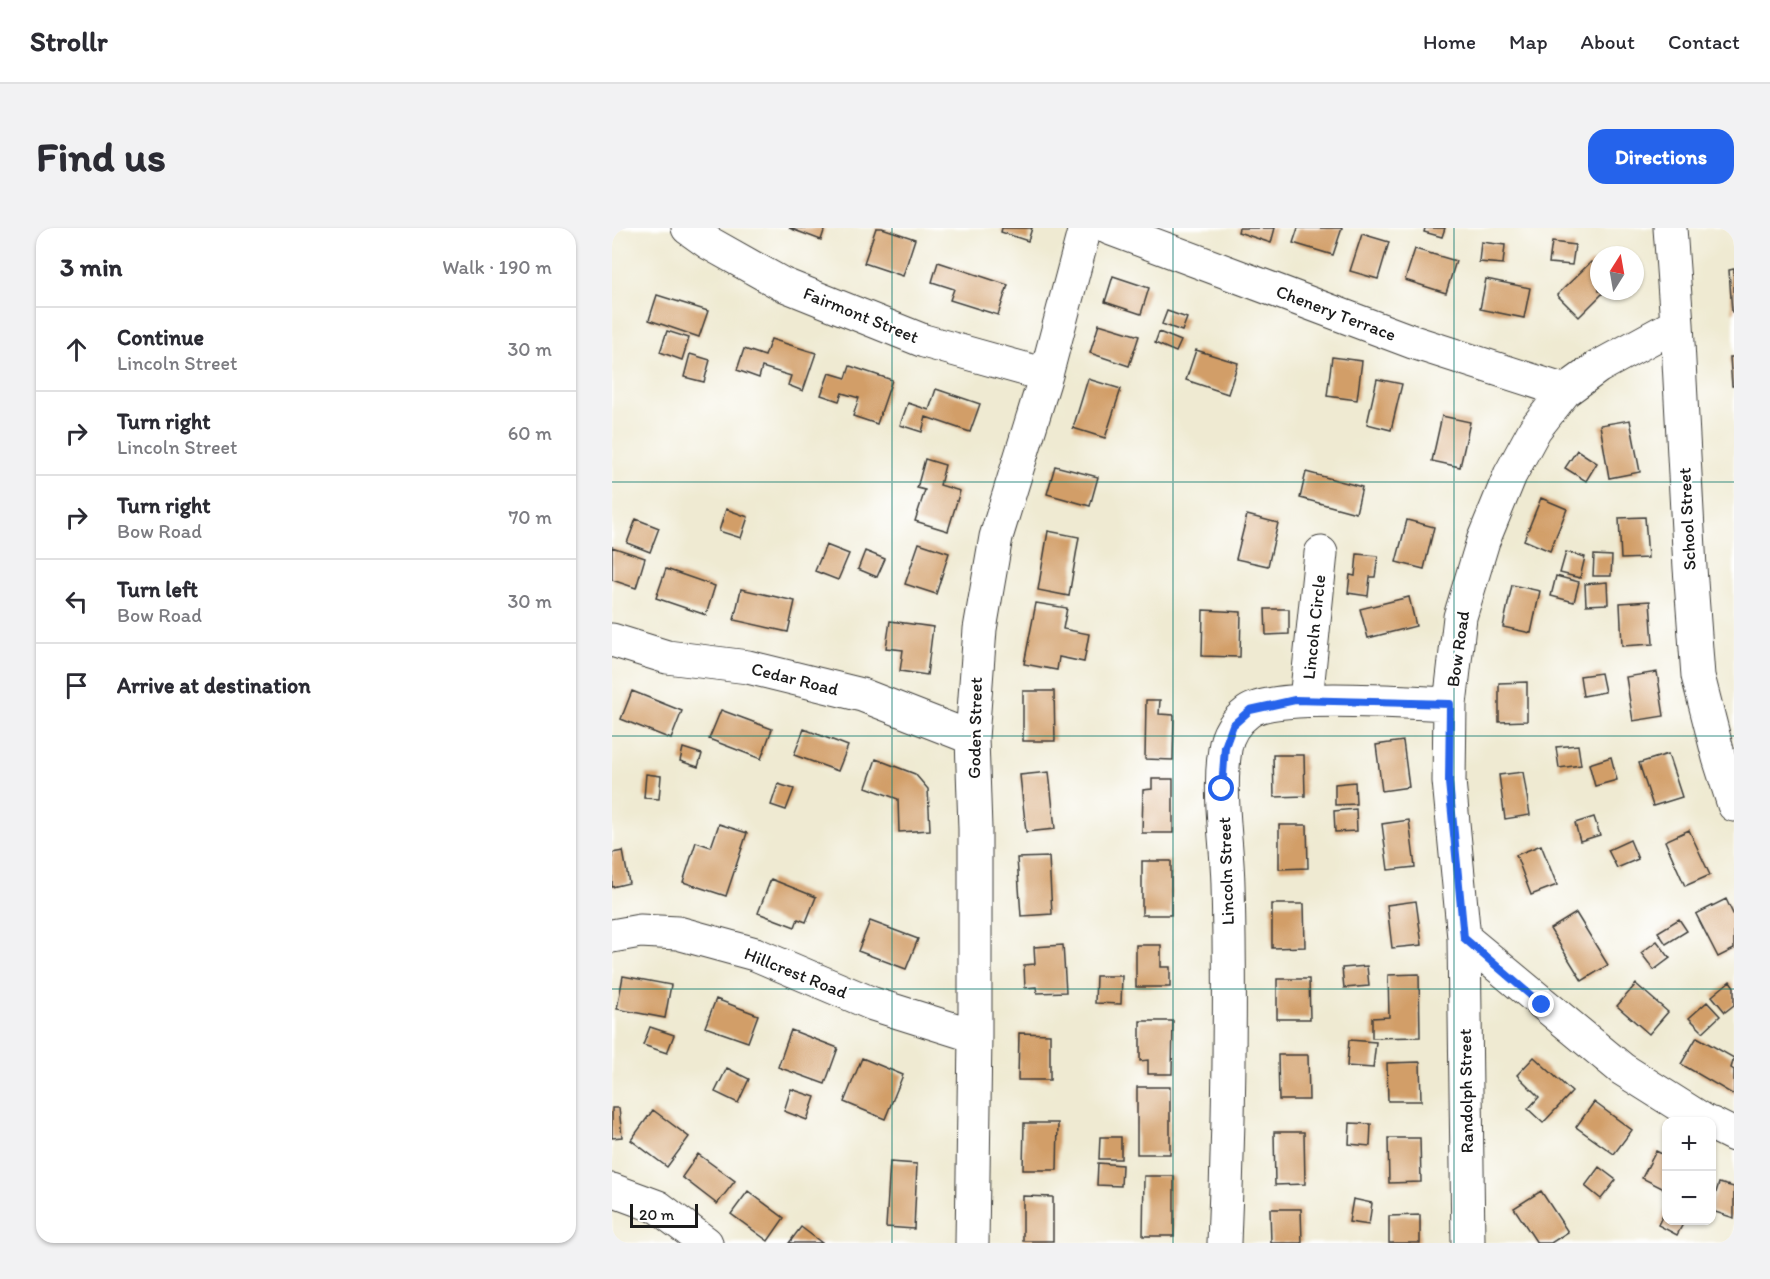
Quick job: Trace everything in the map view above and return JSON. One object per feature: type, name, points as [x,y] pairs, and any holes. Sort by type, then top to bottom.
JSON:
[{"type":"street","name":"Fairmont Street","points":[[688,228],[709,243],[782,284],[924,341],[1046,375]]},
{"type":"street","name":"Goden Street","points":[[972,1243],[975,829],[972,738],[980,629],[996,537],[1046,375],[1085,228]]},
{"type":"street","name":"Chenery Terrace","points":[[1109,228],[1413,342],[1565,391]]},
{"type":"street","name":"School Street","points":[[1670,228],[1689,568],[1698,676],[1726,756],[1734,805]]},
{"type":"street","name":"Bow Road","points":[[1464,938],[1449,782],[1450,704],[1460,617],[1483,541],[1510,475],[1535,429],[1565,391],[1598,367],[1677,324]]},
{"type":"street","name":"Lincoln Circle","points":[[1306,700],[1321,553]]},
{"type":"street","name":"Cedar Road","points":[[612,640],[667,657],[748,667],[862,695],[972,738]]},
{"type":"street","name":"Lincoln Street","points":[[1224,1243],[1228,883],[1222,789],[1225,747],[1233,725],[1250,710],[1295,700],[1450,704]]},
{"type":"street","name":"Hillcrest Road","points":[[612,936],[640,931],[669,932],[755,954],[873,1004],[975,1036]]},
{"type":"street","points":[[1464,938],[1622,1069],[1698,1117]]},
{"type":"street","name":"Randolph Street","points":[[1464,938],[1468,1243]]},
{"type":"street","points":[[1716,1126],[1734,1135]]},
{"type":"street","points":[[612,1190],[658,1207],[706,1243]]},
{"type":"building","points":[[789,228],[825,228],[821,240]]},
{"type":"building","points":[[876,228],[915,239],[903,276],[864,263]]},
{"type":"building","points":[[1002,228],[1032,228],[1028,241],[1001,232]]},
{"type":"building","points":[[1239,228],[1275,228],[1271,243],[1238,232]]},
{"type":"building","points":[[1298,228],[1342,228],[1333,255],[1293,243]]},
{"type":"building","points":[[1425,228],[1445,228],[1442,237],[1424,232]]},
{"type":"building","points":[[1362,234],[1389,242],[1378,279],[1350,271]]},
{"type":"building","points":[[1481,242],[1505,245],[1503,264],[1479,262]]},
{"type":"building","points":[[1552,242],[1575,245],[1572,265],[1549,263]]},
{"type":"building","points":[[1415,249],[1456,261],[1446,293],[1405,280]]},
{"type":"building","points":[[938,262],[1008,285],[998,315],[950,300],[954,289],[932,282]]},
{"type":"building","points":[[1590,263],[1590,300],[1596,300],[1579,317],[1557,295]]},
{"type":"building","points":[[1734,269],[1734,312],[1732,312],[1729,270]]},
{"type":"building","points":[[1113,276],[1149,288],[1141,314],[1105,302]]},
{"type":"building","points":[[1486,279],[1530,288],[1524,318],[1480,309]]},
{"type":"building","points":[[657,295],[708,311],[699,337],[649,320]]},
{"type":"building","points":[[1167,311],[1187,318],[1182,331],[1162,324]]},
{"type":"building","points":[[1099,324],[1139,336],[1129,366],[1090,353]]},
{"type":"building","points":[[667,331],[689,338],[682,360],[660,352]]},
{"type":"building","points":[[1159,332],[1181,341],[1176,352],[1155,343]]},
{"type":"building","points":[[771,339],[816,353],[803,391],[788,385],[791,376],[762,367],[759,378],[737,370],[744,349],[765,356]]},
{"type":"building","points":[[1196,350],[1238,363],[1228,394],[1186,380]]},
{"type":"building","points":[[690,354],[710,360],[704,382],[684,377]]},
{"type":"building","points":[[1332,357],[1362,361],[1357,400],[1327,396]]},
{"type":"building","points":[[1730,357],[1734,357],[1734,386],[1732,386]]},
{"type":"building","points":[[850,366],[892,380],[877,424],[853,416],[859,398],[842,393],[839,401],[821,395],[829,373],[846,378]]},
{"type":"building","points":[[1088,379],[1121,389],[1105,438],[1073,428]]},
{"type":"building","points":[[1377,379],[1402,384],[1391,430],[1367,424]]},
{"type":"building","points":[[936,389],[980,404],[970,432],[926,417],[922,432],[900,425],[908,403],[929,410]]},
{"type":"building","points":[[1442,416],[1470,422],[1460,467],[1432,461]]},
{"type":"building","points":[[1630,420],[1640,472],[1609,478],[1600,425]]},
{"type":"building","points":[[1577,450],[1597,463],[1586,481],[1565,468]]},
{"type":"building","points":[[925,459],[945,465],[940,485],[960,491],[948,531],[915,521],[925,490],[917,488]]},
{"type":"building","points":[[1055,466],[1098,477],[1090,506],[1047,494]]},
{"type":"building","points":[[1306,472],[1362,487],[1356,513],[1300,498]]},
{"type":"building","points":[[1541,498],[1567,509],[1550,551],[1524,540]]},
{"type":"building","points":[[726,509],[748,517],[741,538],[719,531]]},
{"type":"building","points":[[1247,515],[1278,523],[1268,566],[1236,559]]},
{"type":"building","points":[[1645,517],[1648,558],[1621,559],[1619,518]]},
{"type":"building","points":[[636,519],[659,528],[650,552],[627,543]]},
{"type":"building","points":[[1407,520],[1434,527],[1424,569],[1396,562]]},
{"type":"building","points":[[1048,531],[1079,537],[1069,596],[1038,590]]},
{"type":"building","points":[[919,543],[949,553],[936,594],[905,584]]},
{"type":"building","points":[[826,545],[849,554],[838,580],[815,571]]},
{"type":"building","points":[[612,547],[645,558],[636,588],[612,580]]},
{"type":"building","points":[[865,551],[885,559],[877,577],[858,569]]},
{"type":"building","points":[[1566,552],[1585,557],[1580,578],[1560,573]]},
{"type":"building","points":[[1357,554],[1378,556],[1375,577],[1370,577],[1368,596],[1348,593],[1350,575],[1355,576]]},
{"type":"building","points":[[1594,555],[1612,556],[1611,576],[1593,576]]},
{"type":"building","points":[[666,569],[715,586],[706,615],[656,598]]},
{"type":"building","points":[[1556,576],[1579,582],[1574,602],[1551,596]]},
{"type":"building","points":[[1607,582],[1608,604],[1586,605],[1585,584]]},
{"type":"building","points":[[1512,585],[1540,591],[1531,633],[1503,627]]},
{"type":"building","points":[[741,589],[795,601],[788,632],[734,620]]},
{"type":"building","points":[[1409,597],[1416,626],[1368,638],[1360,609]]},
{"type":"building","points":[[1650,601],[1653,644],[1622,646],[1620,603]]},
{"type":"building","points":[[1036,603],[1067,608],[1063,629],[1089,634],[1084,662],[1059,657],[1057,670],[1024,664]]},
{"type":"building","points":[[1265,609],[1289,609],[1289,634],[1266,635]]},
{"type":"building","points":[[1203,610],[1241,612],[1240,657],[1202,656]]},
{"type":"building","points":[[890,621],[933,627],[927,675],[900,671],[903,650],[886,648]]},
{"type":"building","points":[[1657,672],[1664,716],[1633,721],[1626,677]]},
{"type":"building","points":[[1601,673],[1605,692],[1583,696],[1580,676]]},
{"type":"building","points":[[1527,682],[1527,721],[1499,722],[1499,683]]},
{"type":"building","points":[[632,691],[682,711],[671,739],[621,719]]},
{"type":"building","points":[[1023,691],[1054,691],[1055,741],[1023,741]]},
{"type":"building","points":[[1146,700],[1160,700],[1159,714],[1174,715],[1173,760],[1145,759]]},
{"type":"building","points":[[721,710],[772,729],[761,759],[709,739]]},
{"type":"building","points":[[804,729],[848,746],[838,771],[794,755]]},
{"type":"building","points":[[1403,741],[1409,787],[1382,791],[1376,745]]},
{"type":"building","points":[[1578,745],[1581,765],[1559,768],[1556,747]]},
{"type":"building","points":[[683,748],[702,754],[698,767],[680,761]]},
{"type":"building","points":[[1668,754],[1682,797],[1653,806],[1639,763]]},
{"type":"building","points":[[1273,755],[1304,755],[1305,796],[1274,797]]},
{"type":"building","points":[[1611,757],[1617,780],[1595,786],[1589,764]]},
{"type":"building","points":[[876,759],[915,774],[928,789],[930,830],[899,832],[898,799],[866,787]]},
{"type":"building","points":[[1049,772],[1055,829],[1026,832],[1020,775]]},
{"type":"building","points":[[1523,772],[1530,815],[1505,819],[1499,775]]},
{"type":"building","points":[[646,774],[661,776],[659,799],[644,798]]},
{"type":"building","points":[[1152,779],[1173,779],[1173,833],[1142,833],[1143,790],[1152,789]]},
{"type":"building","points":[[1355,782],[1356,804],[1335,805],[1335,784]]},
{"type":"building","points":[[778,784],[794,789],[786,810],[771,805]]},
{"type":"building","points":[[1356,809],[1357,831],[1335,832],[1334,811]]},
{"type":"building","points":[[1594,817],[1600,835],[1580,841],[1575,823]]},
{"type":"building","points":[[1409,820],[1415,867],[1388,870],[1382,824]]},
{"type":"building","points":[[719,824],[747,833],[726,896],[683,882],[696,842],[711,847]]},
{"type":"building","points":[[1279,825],[1307,825],[1308,868],[1279,869]]},
{"type":"building","points":[[1689,830],[1710,875],[1685,886],[1665,841]]},
{"type":"building","points":[[1630,840],[1638,859],[1617,868],[1608,850]]},
{"type":"building","points":[[1541,845],[1557,885],[1531,895],[1516,855]]},
{"type":"building","points":[[623,851],[629,883],[612,887],[612,853]]},
{"type":"building","points":[[1049,857],[1052,914],[1021,916],[1017,858]]},
{"type":"building","points":[[1142,861],[1171,861],[1171,915],[1142,915]]},
{"type":"building","points":[[771,879],[816,897],[806,922],[798,919],[795,927],[758,913]]},
{"type":"building","points":[[1726,899],[1734,916],[1734,949],[1718,957],[1696,914]]},
{"type":"building","points":[[1416,901],[1422,945],[1392,948],[1387,905]]},
{"type":"building","points":[[1272,904],[1304,904],[1305,947],[1272,948]]},
{"type":"building","points":[[1576,913],[1608,965],[1582,981],[1550,929]]},
{"type":"building","points":[[1679,919],[1687,931],[1666,944],[1658,932]]},
{"type":"building","points":[[870,921],[918,939],[906,969],[858,951]]},
{"type":"building","points":[[1657,941],[1670,958],[1654,970],[1641,953]]},
{"type":"building","points":[[1063,945],[1066,992],[1037,993],[1036,987],[1025,988],[1024,965],[1035,964],[1034,947]]},
{"type":"building","points":[[1136,945],[1161,945],[1161,967],[1170,967],[1170,987],[1136,987]]},
{"type":"building","points":[[1367,966],[1369,986],[1344,988],[1342,968]]},
{"type":"building","points":[[1419,974],[1420,1037],[1372,1038],[1372,1018],[1389,1017],[1388,975]]},
{"type":"building","points":[[623,976],[671,985],[665,1018],[617,1009]]},
{"type":"building","points":[[1096,976],[1122,976],[1121,1004],[1095,1003]]},
{"type":"building","points":[[1277,979],[1309,979],[1310,1019],[1277,1019]]},
{"type":"building","points":[[1730,981],[1734,987],[1734,1005],[1725,1012],[1712,996]]},
{"type":"building","points":[[1636,984],[1668,1012],[1649,1034],[1617,1006]]},
{"type":"building","points":[[716,999],[758,1015],[748,1042],[705,1027]]},
{"type":"building","points":[[1707,1002],[1720,1016],[1703,1032],[1689,1018]]},
{"type":"building","points":[[1140,1021],[1173,1021],[1172,1074],[1148,1074],[1148,1060],[1140,1061]]},
{"type":"building","points":[[650,1027],[674,1035],[667,1053],[643,1045]]},
{"type":"building","points":[[791,1030],[838,1048],[825,1084],[778,1067]]},
{"type":"building","points":[[1019,1033],[1050,1034],[1050,1080],[1018,1080]]},
{"type":"building","points":[[1697,1037],[1734,1058],[1731,1068],[1734,1070],[1734,1095],[1681,1064]]},
{"type":"building","points":[[1349,1040],[1376,1042],[1373,1068],[1347,1066]]},
{"type":"building","points":[[1278,1055],[1308,1055],[1309,1100],[1279,1100]]},
{"type":"building","points":[[1534,1057],[1572,1092],[1543,1123],[1528,1109],[1539,1097],[1517,1075]]},
{"type":"building","points":[[862,1058],[903,1075],[885,1119],[844,1102]]},
{"type":"building","points":[[1420,1062],[1421,1101],[1388,1101],[1387,1063]]},
{"type":"building","points":[[727,1068],[749,1079],[738,1103],[715,1092]]},
{"type":"building","points":[[1137,1087],[1170,1087],[1170,1154],[1137,1154]]},
{"type":"building","points":[[791,1089],[815,1097],[807,1120],[784,1111]]},
{"type":"building","points":[[1594,1102],[1632,1130],[1614,1154],[1576,1127]]},
{"type":"building","points":[[612,1108],[619,1108],[622,1137],[612,1138]]},
{"type":"building","points":[[653,1110],[689,1137],[667,1167],[631,1140]]},
{"type":"building","points":[[1024,1123],[1058,1123],[1057,1170],[1023,1170]]},
{"type":"building","points":[[1350,1123],[1371,1124],[1370,1146],[1349,1144]]},
{"type":"building","points":[[1274,1132],[1304,1132],[1305,1184],[1275,1185]]},
{"type":"building","points":[[1100,1137],[1121,1137],[1121,1159],[1099,1159]]},
{"type":"building","points":[[1388,1138],[1420,1138],[1421,1182],[1389,1183]]},
{"type":"building","points":[[1656,1151],[1662,1154],[1662,1188],[1642,1178]]},
{"type":"building","points":[[698,1154],[735,1181],[717,1204],[682,1177]]},
{"type":"building","points":[[890,1162],[917,1164],[914,1229],[886,1227]]},
{"type":"building","points":[[1098,1163],[1122,1165],[1121,1186],[1097,1185]]},
{"type":"building","points":[[1599,1167],[1616,1180],[1601,1199],[1585,1186]]},
{"type":"building","points":[[1144,1176],[1174,1176],[1174,1236],[1143,1236]]},
{"type":"building","points":[[1719,1183],[1734,1187],[1734,1218],[1716,1212],[1716,1192]]},
{"type":"building","points":[[748,1191],[784,1218],[768,1241],[731,1214]]},
{"type":"building","points":[[1541,1191],[1568,1232],[1551,1243],[1537,1243],[1514,1208]]},
{"type":"building","points":[[1023,1196],[1053,1197],[1053,1241],[1023,1241]]},
{"type":"building","points":[[1353,1199],[1372,1203],[1369,1225],[1349,1222]]},
{"type":"building","points":[[1270,1209],[1301,1209],[1302,1243],[1271,1243]]},
{"type":"building","points":[[1420,1215],[1420,1243],[1389,1243],[1389,1216]]},
{"type":"building","points":[[1662,1216],[1662,1225],[1682,1225],[1677,1235],[1658,1225]]},
{"type":"building","points":[[801,1227],[822,1243],[789,1243]]},
{"type":"route","points":[[1222,789],[1225,747],[1233,725],[1250,710],[1295,700],[1450,704],[1449,782],[1464,938],[1542,1005]]}]
